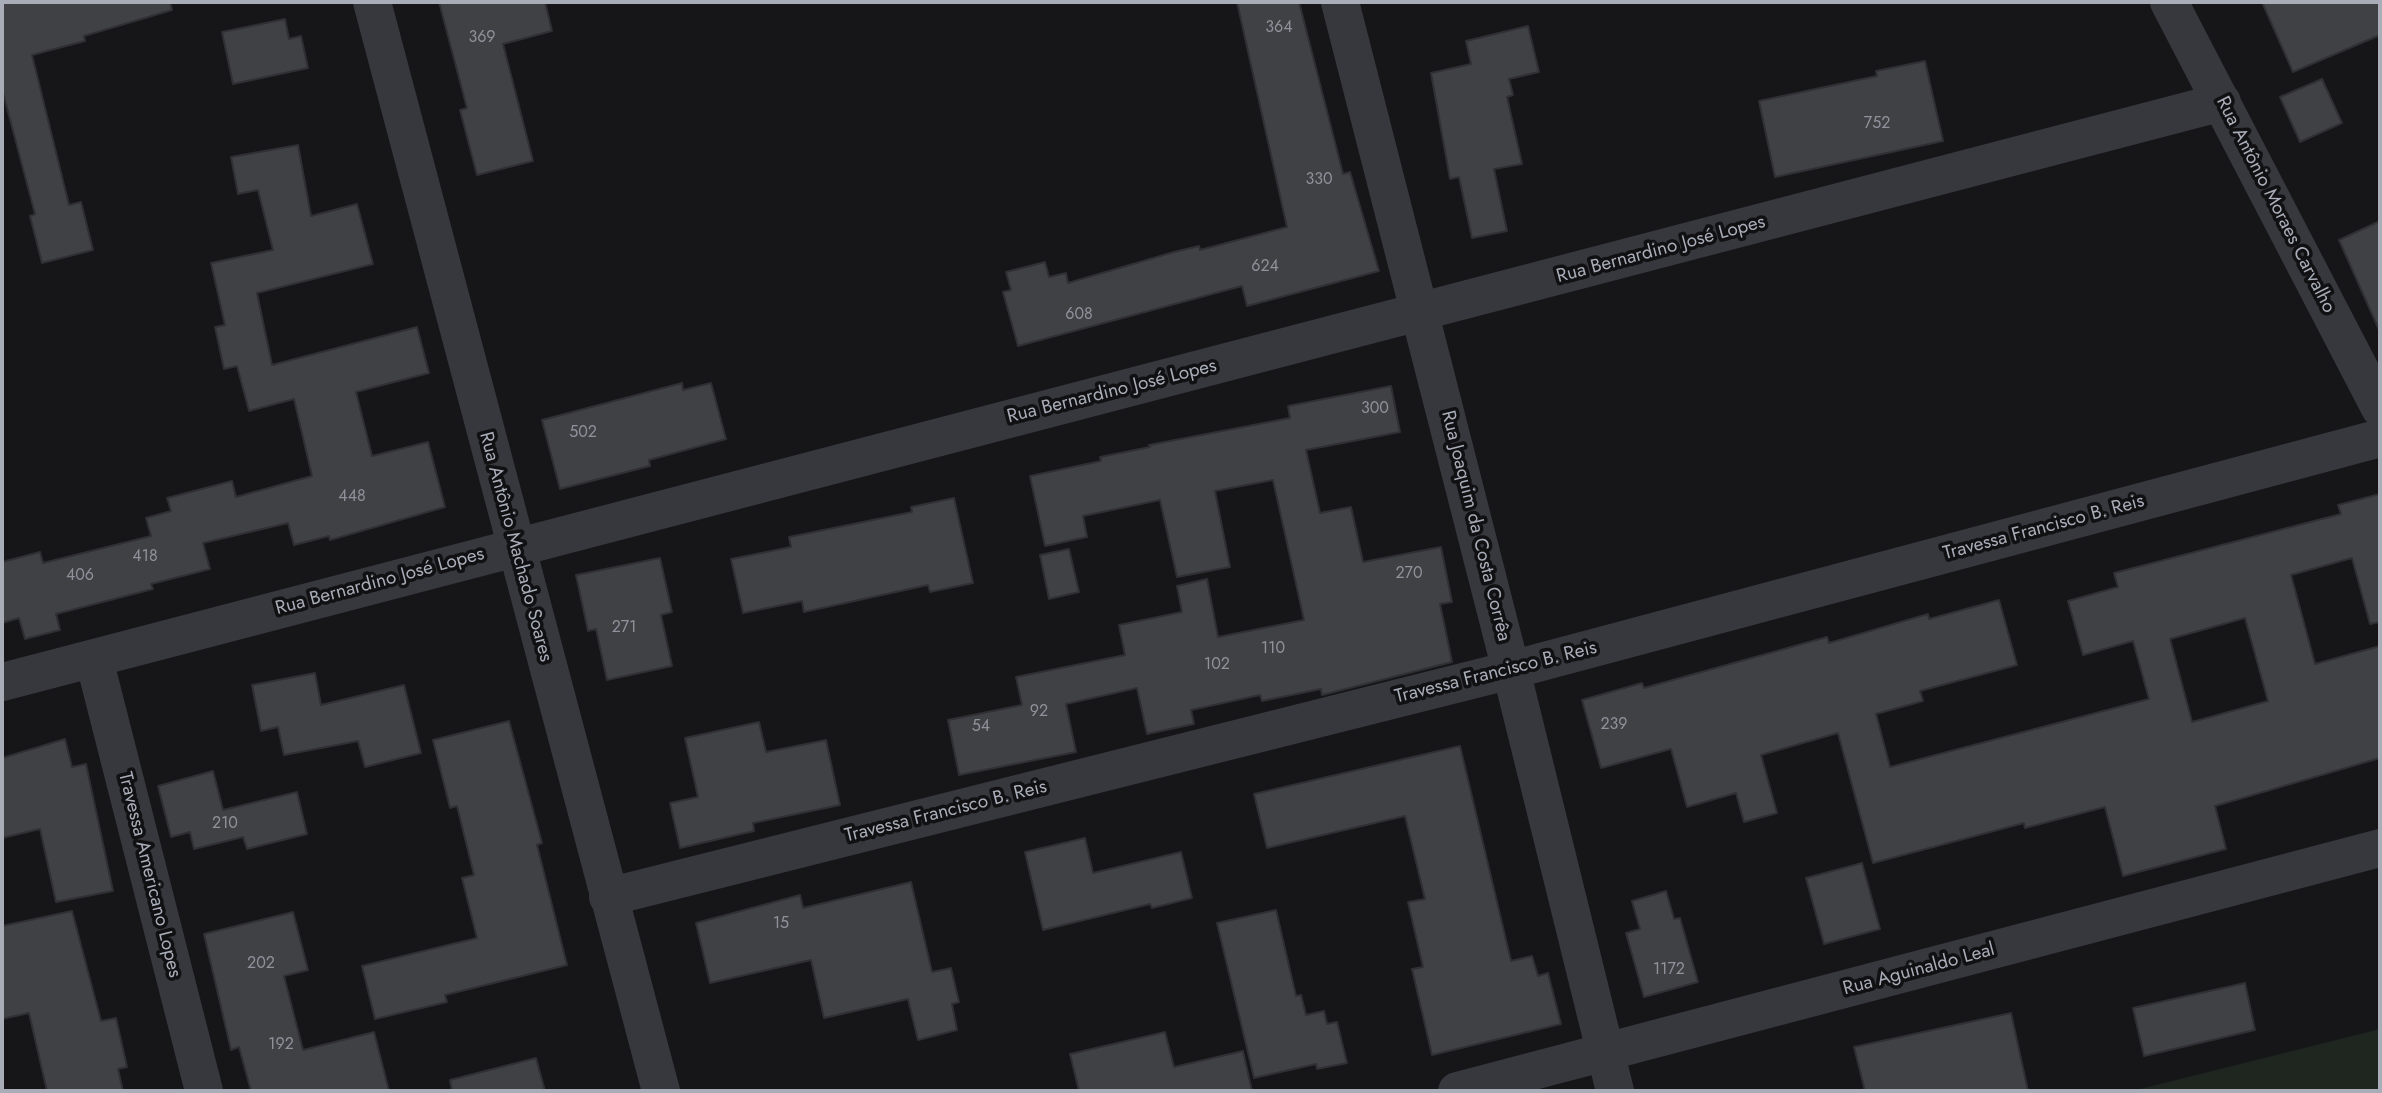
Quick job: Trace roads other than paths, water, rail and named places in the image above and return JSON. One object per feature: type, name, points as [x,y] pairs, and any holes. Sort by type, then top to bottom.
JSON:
[{"type":"street","name":"Rua Antônio Machado Soares","points":[[372,2],[661,1091]]},
{"type":"street","name":"Rua Joaquim da Costa Corrêa","points":[[1340,2],[1421,313],[1615,1091]]},
{"type":"street","name":"Rua Antônio Moraes Carvalho","points":[[2169,2],[2380,408]]},
{"type":"street","name":"Rua Bernardino José Lopes","points":[[2,682],[2222,102]]},
{"type":"street","name":"Travessa Francisco B. Reis","points":[[608,897],[1511,670],[2380,438]]},
{"type":"street","name":"Travessa Americano Lopes","points":[[94,659],[205,1091]]},
{"type":"street","name":"Rua Aguinaldo Leal","points":[[1457,1091],[2380,848]]}]
